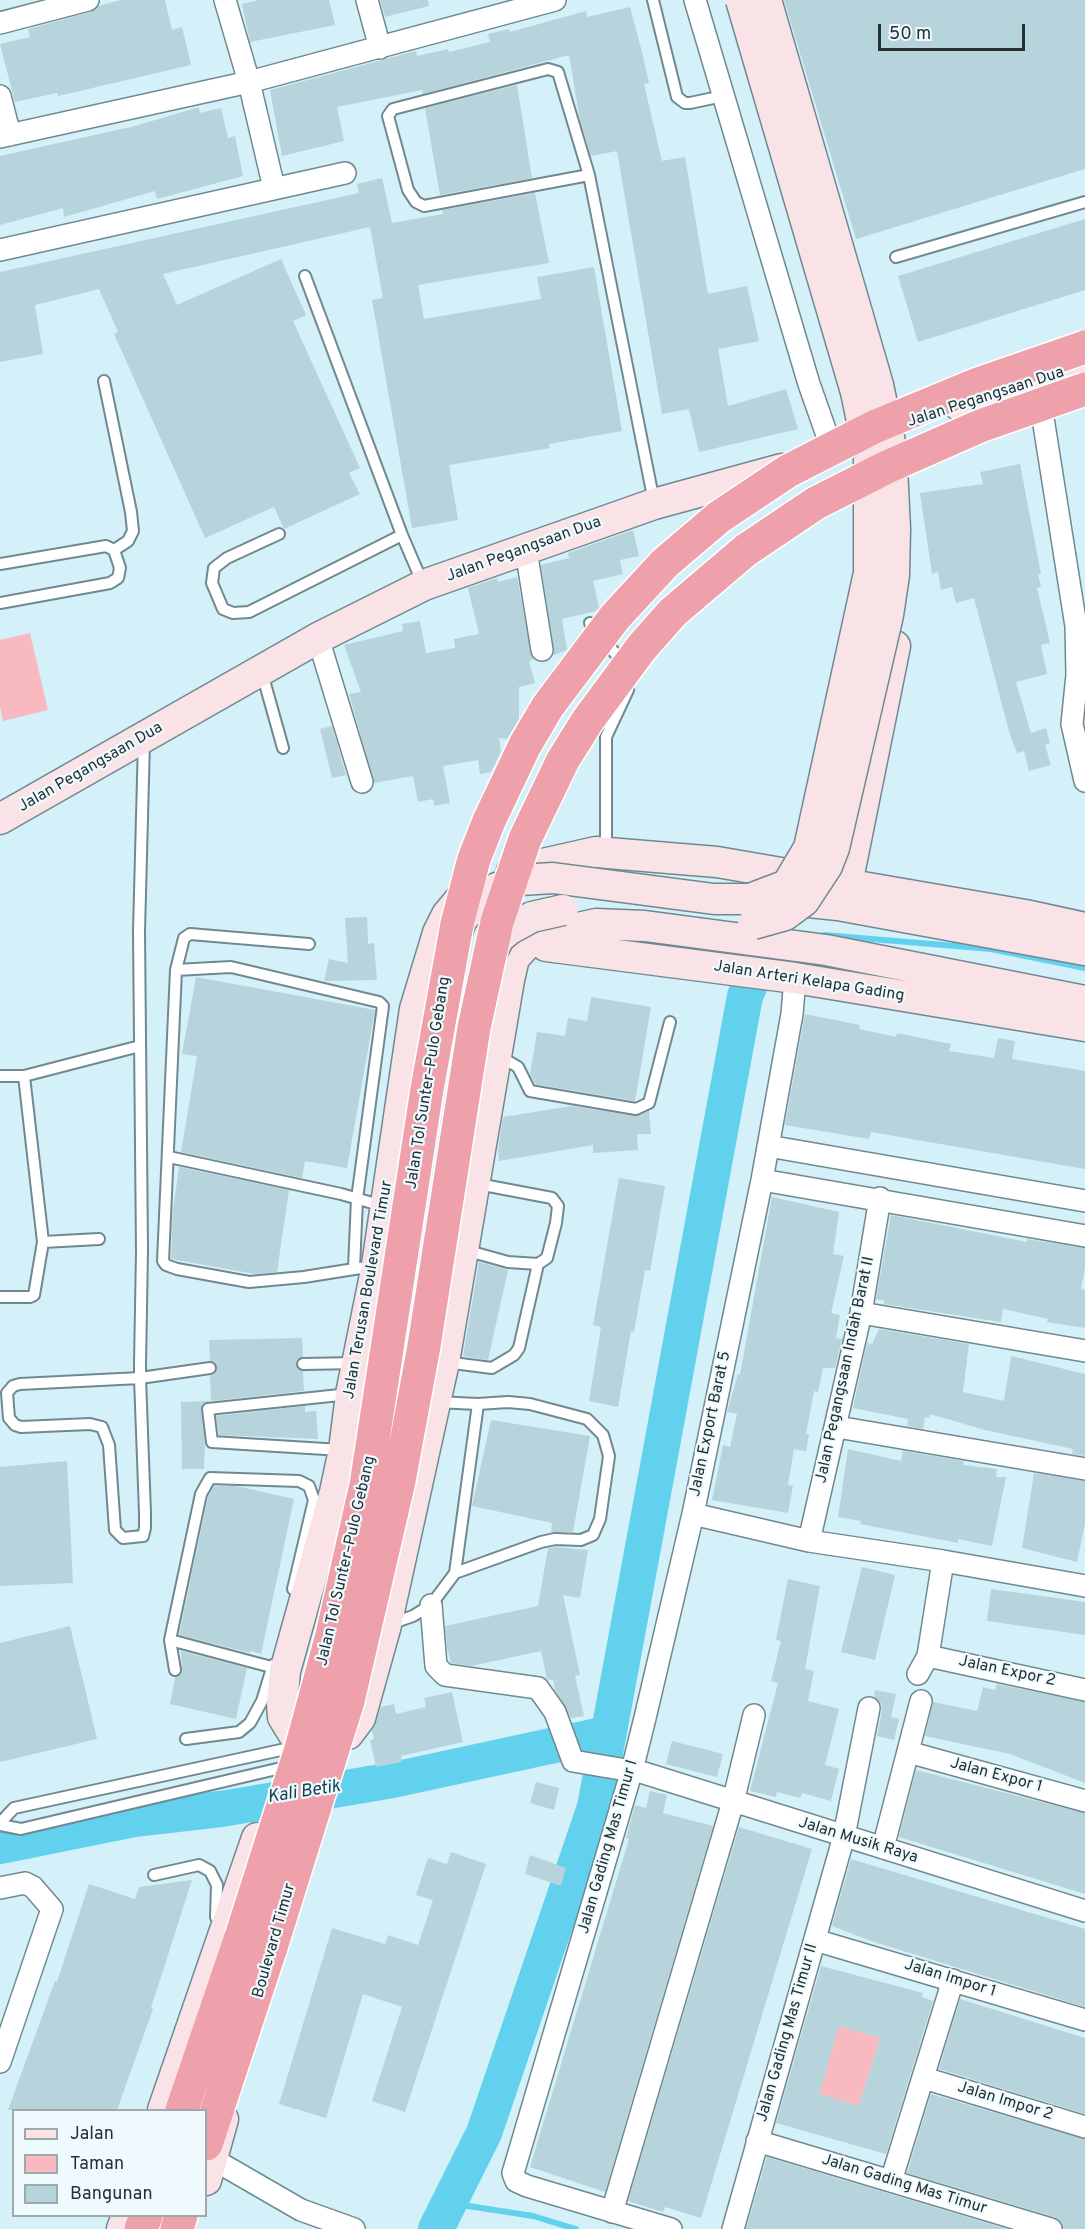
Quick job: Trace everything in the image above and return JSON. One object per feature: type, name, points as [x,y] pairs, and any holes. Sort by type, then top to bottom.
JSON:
[{"type":"highway","name":"Jalan Tol Sunter–Pulo Gebang","points":[[182,2109],[272,1845],[332,1635],[366,1485],[427,1089],[457,924],[474,859],[489,821],[525,745],[548,706],[615,617],[665,564],[728,510],[796,466],[874,426],[967,388],[1085,347]]},
{"type":"highway","name":"Jalan Tol Sunter–Pulo Gebang","points":[[207,2161],[318,1801],[364,1635],[399,1481],[424,1346],[474,1028],[497,922],[510,878],[543,799],[588,720],[642,647],[673,612],[746,550],[816,503],[887,467],[980,426],[1085,389]]},
{"type":"main road","points":[[163,2109],[171,2070],[286,1757],[303,1701],[371,1429],[434,1038],[444,983],[461,921],[487,893],[521,880],[554,878],[714,899],[750,898],[787,885],[809,848],[818,819],[869,573],[869,455],[856,392],[741,0]]},
{"type":"main road","name":"Boulevard Timur","points":[[207,2161],[281,1924],[366,1619],[406,1429],[480,986],[493,950],[499,938],[520,923],[563,910],[753,924],[785,915],[804,901],[827,866],[859,747],[888,615],[894,575],[895,529],[891,447],[878,385],[766,0]]},
{"type":"main road","points":[[777,0],[900,426],[907,532],[900,621],[841,890]]},
{"type":"main road","name":"Jalan Pegangsaan Dua","points":[[0,819],[318,638],[424,585],[654,504],[754,478],[900,426],[1085,367]]},
{"type":"main road","points":[[331,1745],[347,1735],[360,1718],[386,1625],[444,1362],[465,1250],[509,980],[514,958],[534,938],[512,895],[504,872],[596,852],[717,862],[782,872],[841,890],[1085,950]]},
{"type":"main road","points":[[562,861],[592,871],[729,893],[841,890],[1085,928]]},
{"type":"main road","name":"Jalan Terusan Boulevard Timur","points":[[286,1757],[278,1665],[335,1492],[344,1450],[357,1363],[370,1203],[399,1106],[415,1009],[438,933],[447,915],[463,896],[486,879],[504,872]]},
{"type":"main road","name":"Jalan Arteri Kelapa Gading","points":[[534,938],[596,924],[645,926],[803,947],[1085,1001]]},
{"type":"main road","name":"Jalan Arteri Kelapa Gading","points":[[534,938],[546,946],[741,970],[1085,1026]]},
{"type":"main road","points":[[399,1106],[487,1120]]},
{"type":"main road","points":[[236,1896],[281,1924]]},
{"type":"street","points":[[0,22],[88,0]]},
{"type":"street","points":[[225,0],[249,82],[274,188]]},
{"type":"street","points":[[368,0],[380,48]]},
{"type":"street","points":[[0,96],[5,136],[249,82],[380,48],[497,7],[555,0]]},
{"type":"street","points":[[695,0],[809,384],[846,447]]},
{"type":"street","points":[[0,250],[345,173]]},
{"type":"street","points":[[1037,382],[1073,604],[1081,674],[1072,724],[1085,781]]},
{"type":"street","points":[[526,550],[542,650]]},
{"type":"street","points":[[318,638],[362,782]]},
{"type":"street","name":"Jalan Export Barat 5","points":[[788,977],[792,1014],[762,1180],[693,1514],[809,1541],[943,1561],[1085,1586]]},
{"type":"street","points":[[768,1146],[1085,1201]]},
{"type":"street","points":[[762,1180],[880,1198],[1085,1236]]},
{"type":"street","name":"Jalan Pegangsaan Indah Barat II","points":[[809,1541],[837,1427],[861,1313],[880,1198]]},
{"type":"street","points":[[861,1313],[1085,1351]]},
{"type":"street","points":[[837,1427],[1085,1468]]},
{"type":"street","name":"Jalan Gading Mas Timur I","points":[[612,2212],[522,2184],[513,2176],[627,1768],[693,1514]]},
{"type":"street","name":"Jalan Expor 2","points":[[943,1561],[923,1665],[1085,1690]]},
{"type":"street","name":"Jalan Musik Raya","points":[[431,1605],[436,1666],[445,1675],[538,1688],[555,1713],[573,1761],[627,1768],[1085,1911]]},
{"type":"street","points":[[884,1848],[921,1701]]},
{"type":"street","name":"Jalan Gading Mas Timur II","points":[[732,2229],[844,1836],[869,1708]]},
{"type":"street","points":[[671,2229],[612,2212],[733,1802],[754,1715]]},
{"type":"street","name":"Jalan Expor 1","points":[[908,1752],[1085,1801]]},
{"type":"street","points":[[0,1888],[25,1883],[33,1887],[52,1909],[0,2062]]},
{"type":"street","name":"Jalan Impor 1","points":[[815,1940],[1085,2020]]},
{"type":"street","points":[[891,2181],[953,1980]]},
{"type":"street","name":"Jalan Impor 2","points":[[924,2078],[1085,2127]]},
{"type":"street","name":"Jalan Gading Mas Timur","points":[[757,2141],[1052,2229]]},
{"type":"street","points":[[207,2161],[301,2210],[354,2229]]},
{"type":"lane","points":[[653,0],[676,97],[690,103],[723,96]]},
{"type":"lane","points":[[589,175],[424,206],[416,202],[408,190],[388,116],[393,109],[554,69],[561,76],[589,175],[654,504]]},
{"type":"lane","points":[[896,257],[1085,202]]},
{"type":"lane","points":[[305,276],[402,535],[424,585]]},
{"type":"lane","points":[[0,564],[101,547],[114,550],[128,541],[133,531],[131,512],[104,381]]},
{"type":"lane","points":[[279,534],[227,558],[214,568],[212,583],[223,609],[233,613],[249,612],[402,535]]},
{"type":"lane","points":[[0,603],[114,581],[120,574],[120,568],[114,550]]},
{"type":"lane","points":[[590,623],[634,676]]},
{"type":"lane","points":[[606,853],[606,736],[634,676],[664,634]]},
{"type":"lane","points":[[261,670],[283,748]]},
{"type":"lane","points":[[144,737],[139,931],[142,1251],[140,1378],[145,1528],[140,1538],[123,1538],[115,1530],[109,1445],[102,1427],[90,1424],[15,1425],[9,1418],[7,1393],[13,1386],[20,1384],[140,1378],[210,1368]]},
{"type":"lane","points":[[309,944],[190,934],[184,938],[176,970],[163,1261],[166,1265],[249,1282],[304,1278],[365,1267]]},
{"type":"lane","points":[[169,1157],[370,1203],[383,1006],[380,1002],[231,967],[176,970]]},
{"type":"lane","points":[[496,1055],[518,1067],[530,1091],[636,1109],[649,1103],[670,1022]]},
{"type":"lane","points":[[0,1076],[24,1076],[140,1046]]},
{"type":"lane","points":[[0,1297],[30,1297],[34,1294],[43,1242],[24,1076]]},
{"type":"lane","points":[[465,1250],[514,1263],[538,1264],[547,1258],[558,1206],[552,1198],[530,1192],[476,1184]]},
{"type":"lane","points":[[43,1242],[99,1239]]},
{"type":"lane","points":[[444,1362],[492,1368],[514,1355],[519,1348],[538,1264]]},
{"type":"lane","points":[[303,1364],[357,1363]]},
{"type":"lane","points":[[344,1450],[212,1443],[208,1409],[351,1394]]},
{"type":"lane","points":[[435,1402],[530,1404],[587,1419],[603,1435],[609,1456],[600,1519],[593,1535],[587,1539],[555,1539],[541,1542],[455,1574]]},
{"type":"lane","points":[[386,1625],[413,1616],[431,1605],[455,1574],[478,1404]]},
{"type":"lane","points":[[175,1670],[171,1640],[201,1494],[210,1478],[300,1481],[309,1486],[314,1500],[291,1596]]},
{"type":"lane","points":[[171,1640],[278,1665],[250,1723],[239,1732],[186,1739]]},
{"type":"lane","points":[[286,1757],[21,1829],[0,1824],[14,1808],[286,1757]]},
{"type":"lane","points":[[154,1875],[200,1865],[210,1870],[218,1885],[216,1917],[224,1930]]},
{"type":"green space","points":[[30,633],[48,710],[3,721],[0,706],[0,640]]},
{"type":"green space","points":[[839,2026],[880,2038],[859,2106],[819,2094]]},
{"type":"building","points":[[121,0],[165,0],[172,30],[182,27],[191,65],[58,96],[57,93],[15,102],[0,44],[30,37],[28,29],[91,12],[99,6]]},
{"type":"building","points":[[259,0],[329,0],[335,25],[250,42],[242,4]]},
{"type":"building","points":[[380,0],[428,0],[429,6],[385,17]]},
{"type":"building","points":[[784,0],[1085,0],[1085,169],[856,239]]},
{"type":"building","points":[[630,7],[649,83],[644,84],[662,161],[685,157],[708,294],[747,286],[759,341],[718,349],[728,406],[786,389],[798,429],[699,452],[689,409],[662,414],[617,151],[591,156],[580,120],[569,55],[423,94],[422,90],[337,107],[344,141],[282,156],[270,90],[416,51],[417,56],[448,49],[449,52],[490,42],[488,34],[509,29],[510,32],[586,11],[587,17]]},
{"type":"building","points":[[517,85],[532,178],[440,195],[425,108]]},
{"type":"building","points":[[199,107],[200,113],[221,108],[228,138],[235,136],[243,176],[157,199],[155,191],[64,217],[63,208],[0,225],[0,156],[135,126]]},
{"type":"building","points":[[382,178],[392,223],[443,214],[443,210],[535,193],[549,263],[418,285],[424,319],[541,299],[537,277],[594,267],[622,431],[549,444],[550,448],[449,465],[458,520],[412,528],[372,300],[383,298],[370,227],[163,274],[177,305],[281,259],[306,315],[293,321],[360,468],[349,473],[360,494],[284,529],[274,507],[205,538],[114,334],[118,332],[99,289],[35,305],[43,354],[0,362],[0,272],[359,193],[357,184]]},
{"type":"building","points":[[1085,219],[1085,290],[918,342],[898,276]]},
{"type":"building","points":[[1020,464],[1041,574],[1038,575],[1041,587],[1037,588],[1050,643],[1041,645],[1047,674],[1016,682],[1031,733],[1046,728],[1050,743],[1045,745],[1051,765],[1029,771],[1024,751],[1017,753],[1010,735],[974,598],[956,603],[952,587],[941,590],[938,572],[932,574],[920,493],[983,484],[980,472]]},
{"type":"building","points":[[633,530],[639,556],[620,560],[623,574],[593,581],[599,607],[596,611],[562,619],[567,650],[554,655],[541,565],[569,558],[568,553]]},
{"type":"building","points":[[517,577],[533,659],[529,662],[535,683],[519,687],[519,719],[507,739],[499,738],[501,752],[491,772],[480,774],[478,760],[443,766],[450,803],[434,806],[433,799],[418,802],[413,776],[374,783],[349,694],[361,692],[344,645],[403,631],[402,624],[420,621],[426,653],[455,648],[454,639],[479,634],[468,588],[497,578],[498,582]]},
{"type":"building","points":[[332,726],[346,775],[332,778],[320,729]]},
{"type":"building","points":[[367,917],[368,944],[374,943],[377,980],[324,981],[329,959],[348,963],[345,918]]},
{"type":"building","points":[[196,977],[375,1010],[347,1168],[305,1161],[302,1178],[181,1152],[197,1056],[182,1054]]},
{"type":"building","points":[[591,997],[651,1007],[635,1101],[535,1084],[530,1074],[537,1032],[565,1036],[568,1018],[587,1021]]},
{"type":"building","points":[[805,1014],[860,1025],[859,1029],[896,1037],[897,1033],[951,1044],[949,1051],[994,1058],[998,1038],[1015,1041],[1012,1059],[1085,1071],[1085,1169],[871,1132],[869,1139],[785,1125]]},
{"type":"building","points":[[572,1106],[635,1116],[649,1111],[651,1134],[637,1134],[638,1150],[593,1153],[593,1145],[499,1161],[498,1150],[503,1117]]},
{"type":"building","points":[[179,1167],[289,1190],[277,1272],[255,1274],[171,1259],[173,1210]]},
{"type":"building","points":[[619,1178],[665,1186],[650,1271],[645,1270],[634,1332],[631,1331],[618,1407],[589,1401],[601,1327],[593,1325]]},
{"type":"building","points":[[772,1197],[839,1212],[833,1254],[844,1256],[831,1313],[840,1315],[836,1338],[842,1339],[835,1368],[823,1368],[818,1392],[814,1391],[806,1434],[809,1434],[806,1451],[794,1449],[788,1485],[793,1486],[788,1513],[712,1500],[723,1445],[730,1447],[737,1414],[727,1412],[738,1374],[740,1375]]},
{"type":"building","points":[[891,1215],[1027,1242],[1027,1239],[1085,1248],[1085,1268],[1081,1289],[1085,1290],[1085,1328],[1047,1322],[1048,1319],[1003,1309],[1001,1322],[884,1304],[885,1301],[876,1299]]},
{"type":"building","points":[[479,1262],[508,1270],[488,1360],[463,1356]]},
{"type":"building","points":[[879,1329],[969,1344],[963,1392],[1004,1401],[1011,1356],[1085,1374],[1085,1456],[1072,1454],[1073,1449],[985,1430],[930,1414],[929,1418],[925,1417],[923,1429],[907,1426],[908,1419],[853,1408],[867,1343],[872,1344]]},
{"type":"building","points":[[302,1338],[303,1357],[297,1360],[296,1365],[303,1371],[304,1391],[211,1401],[210,1376],[217,1368],[210,1361],[209,1340]]},
{"type":"building","points":[[211,1401],[203,1403],[201,1409],[205,1444],[204,1469],[182,1469],[181,1402]]},
{"type":"building","points":[[305,1406],[305,1412],[316,1411],[318,1439],[219,1435],[216,1416]]},
{"type":"building","points":[[491,1420],[590,1436],[573,1532],[551,1532],[552,1523],[472,1506]]},
{"type":"building","points":[[848,1449],[901,1461],[903,1451],[964,1461],[963,1465],[997,1469],[996,1477],[1006,1477],[992,1546],[958,1539],[958,1543],[860,1524],[861,1521],[838,1517]]},
{"type":"building","points":[[67,1461],[73,1583],[0,1586],[0,1467]]},
{"type":"building","points":[[1034,1473],[1085,1481],[1085,1524],[1077,1562],[1022,1548]]},
{"type":"building","points":[[214,1486],[236,1486],[294,1499],[261,1654],[179,1635],[208,1497]]},
{"type":"building","points":[[548,1548],[588,1550],[580,1598],[563,1595],[580,1675],[575,1676],[584,1716],[571,1718],[555,1690],[553,1680],[547,1679],[541,1651],[471,1666],[451,1663],[445,1626],[538,1606]]},
{"type":"building","points":[[862,1567],[895,1575],[875,1660],[841,1652]]},
{"type":"building","points":[[788,1579],[820,1586],[805,1669],[814,1671],[808,1701],[839,1709],[825,1765],[839,1769],[831,1801],[802,1793],[800,1798],[777,1792],[776,1797],[750,1791],[778,1683],[771,1681],[781,1641],[776,1640]]},
{"type":"building","points":[[991,1589],[1085,1602],[1085,1635],[987,1621]]},
{"type":"building","points":[[70,1626],[97,1739],[0,1762],[0,1643]]},
{"type":"building","points":[[181,1651],[247,1668],[236,1719],[170,1704],[175,1677],[182,1672]]},
{"type":"building","points":[[997,1684],[1085,1702],[1085,1783],[1010,1754],[925,1736],[933,1702],[977,1711],[983,1687],[995,1690]]},
{"type":"building","points":[[875,1690],[896,1694],[891,1717],[899,1719],[894,1740],[877,1736],[882,1710],[881,1703],[874,1697]]},
{"type":"building","points":[[452,1692],[463,1742],[401,1756],[402,1762],[376,1767],[370,1740],[374,1739],[372,1731],[381,1707],[394,1704],[396,1714],[426,1707],[424,1698]]},
{"type":"building","points":[[672,1741],[723,1754],[717,1777],[666,1764]]},
{"type":"building","points":[[916,1770],[1085,1813],[1085,1894],[899,1837]]},
{"type":"building","points":[[536,1782],[559,1788],[554,1810],[530,1803]]},
{"type":"building","points":[[650,1791],[667,1795],[663,1813],[713,1826],[605,2192],[530,2167],[629,1839],[626,1838],[635,1805],[646,1808]]},
{"type":"building","points":[[739,1827],[812,1849],[701,2218],[665,2207],[663,2212],[628,2201]]},
{"type":"building","points":[[451,1852],[486,1864],[405,2112],[372,2101],[402,2007],[363,1994],[326,2118],[279,2104],[332,1928],[385,1944],[388,1935],[418,1945],[433,1900],[416,1895],[428,1858],[447,1864]]},
{"type":"building","points":[[530,1855],[566,1868],[561,1886],[525,1874]]},
{"type":"building","points":[[851,1859],[1085,1929],[1085,2007],[871,1941],[832,1926]]},
{"type":"building","points":[[192,1880],[151,2008],[153,2009],[117,2109],[8,2110],[55,1981],[57,1982],[89,1884],[135,1899],[139,1887]]},
{"type":"building","points":[[821,1966],[923,1993],[922,1997],[933,2001],[886,2154],[776,2123]],"holes":[[[839,2026],[880,2038],[859,2106],[819,2094]]]},
{"type":"building","points":[[960,1999],[1085,2038],[1085,2114],[939,2069]]},
{"type":"building","points":[[931,2094],[1085,2139],[1085,2229],[1063,2229],[1061,2221],[1055,2217],[907,2173]]},
{"type":"building","points":[[767,2157],[1007,2229],[746,2229]]},
{"type":"waterway","points":[[824,935],[991,949],[1085,968]]},
{"type":"waterway","points":[[436,2229],[484,2133],[595,1807],[745,996],[768,943]]},
{"type":"waterway","name":"Kali Betik","points":[[0,1846],[134,1819],[221,1809],[393,1780],[606,1734]]},
{"type":"waterway","points":[[449,2203],[533,2216],[576,2229]]}]
